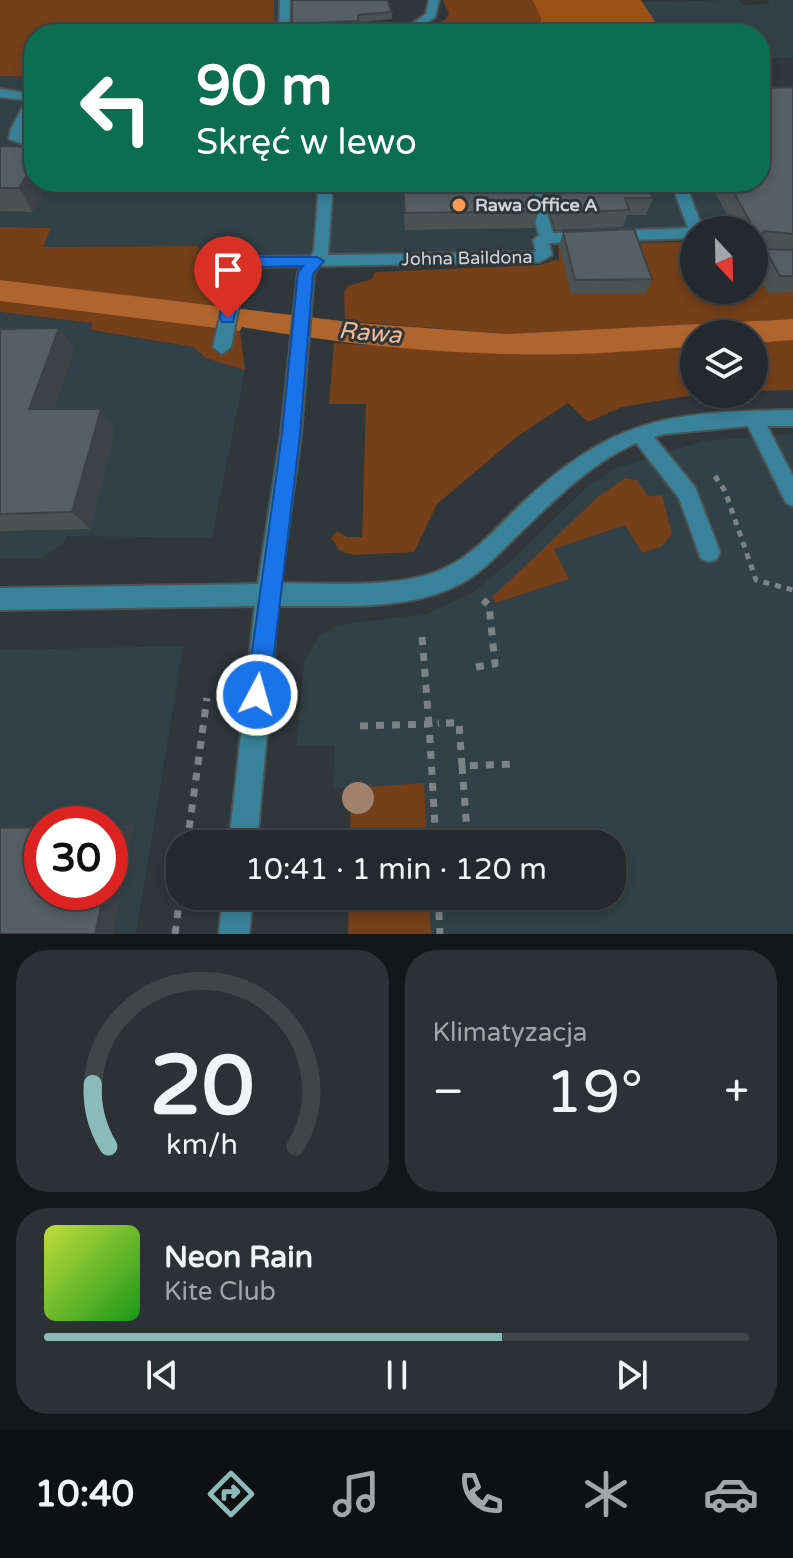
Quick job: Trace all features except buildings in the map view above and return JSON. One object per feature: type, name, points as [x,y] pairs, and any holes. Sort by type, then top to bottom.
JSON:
[{"type":"street","points":[[284,24],[285,0]]},
{"type":"street","points":[[418,24],[431,15],[434,0]]},
{"type":"street","points":[[0,93],[24,94]]},
{"type":"street","points":[[24,117],[17,129],[16,139],[24,141]]},
{"type":"street","points":[[244,830],[268,595],[291,434],[303,293],[306,272],[319,256],[325,192]]},
{"type":"street","points":[[534,192],[547,238]]},
{"type":"street","points":[[681,192],[690,216]]},
{"type":"street","name":"Johna Baildona","points":[[319,256],[539,257],[544,255],[541,240],[547,238],[680,233]]},
{"type":"street","points":[[222,347],[236,276],[251,262],[319,256]]},
{"type":"street","points":[[768,259],[793,259]]},
{"type":"street","points":[[0,599],[372,593],[426,586],[456,575],[491,547],[556,484],[594,456],[640,434],[724,418],[793,418]]},
{"type":"street","points":[[754,419],[793,497]]},
{"type":"street","points":[[640,434],[688,493],[709,552]]},
{"type":"street","points":[[234,934],[237,910]]},
{"type":"path","points":[[704,476],[714,474],[725,491],[756,580],[763,586],[787,586],[793,590]]},
{"type":"path","points":[[476,667],[495,664],[489,605],[483,600]]},
{"type":"path","points":[[422,637],[435,830]]},
{"type":"path","points":[[189,830],[207,698]]},
{"type":"path","points":[[360,726],[459,723],[467,830]]},
{"type":"path","points":[[462,766],[513,764]]},
{"type":"path","points":[[175,934],[178,910]]},
{"type":"path","points":[[439,910],[440,934]]},
{"type":"shaded area","points":[[0,0],[274,0],[274,24],[24,24],[24,77],[0,76]]},
{"type":"shaded area","points":[[274,0],[368,0],[372,24],[274,24]]},
{"type":"shaded area","points":[[443,0],[532,0],[541,24],[438,24],[449,13]]},
{"type":"shaded area","points":[[532,0],[641,0],[657,24],[541,24]]},
{"type":"shaded area","points":[[738,0],[743,5],[770,4],[767,0],[793,0],[793,58],[770,58],[770,24],[656,24],[642,2]]},
{"type":"shaded area","points":[[0,76],[24,77],[24,192],[765,192],[758,216],[680,216],[680,230],[530,235],[532,251],[197,259],[198,246],[42,247],[50,228],[0,227]]},
{"type":"shaded area","points":[[793,96],[770,175],[770,156]]},
{"type":"shaded area","points":[[0,227],[51,228],[43,247],[199,246],[197,259],[225,258],[226,274],[216,307],[0,280]]},
{"type":"shaded area","points":[[680,242],[680,304],[768,304],[768,266],[793,268],[793,319],[680,320],[680,325],[507,334],[345,321],[344,293],[348,286],[372,279],[375,272],[540,265],[559,259],[558,245]]},
{"type":"shaded area","points":[[0,301],[240,331],[245,370],[205,358],[194,347],[91,330],[93,323],[0,312]]},
{"type":"shaded area","points":[[0,312],[93,323],[92,331],[194,347],[205,358],[245,370],[212,538],[66,536],[64,542],[43,558],[0,558]]},
{"type":"shaded area","points":[[793,340],[793,390],[768,391],[768,342]]},
{"type":"shaded area","points":[[334,343],[476,352],[578,354],[680,348],[680,397],[622,407],[588,422],[568,403],[519,435],[437,504],[414,552],[354,555],[340,551],[331,538],[337,531],[347,537],[362,537],[366,404],[329,404]]},
{"type":"shaded area","points":[[793,434],[793,934],[348,934],[349,910],[626,910],[626,830],[350,830],[351,788],[333,788],[335,745],[297,746],[304,661],[319,637],[336,625],[427,614],[472,593],[503,568],[589,485],[616,468],[704,441]]},
{"type":"shaded area","points":[[625,478],[636,480],[649,496],[662,495],[672,534],[661,547],[642,553],[625,525],[554,549],[569,579],[495,603],[492,597],[599,496]]},
{"type":"shaded area","points":[[183,646],[136,934],[0,934],[0,650]]},
{"type":"shaded area","points":[[424,783],[426,830],[350,830],[351,788]]},
{"type":"shaded area","points":[[349,910],[430,910],[431,934],[348,934]]},
{"type":"water","name":"Rawa","points":[[0,280],[358,323],[507,334],[680,325],[680,348],[578,354],[494,354],[409,349],[0,301]]},
{"type":"water","points":[[793,319],[793,340],[768,342],[768,320]]},
{"type":"place","name":"Rawa Office A","points":[[459,205]]},
{"type":"route","points":[[228,318],[236,276],[251,262],[317,261],[306,272],[291,434],[257,695]]}]
